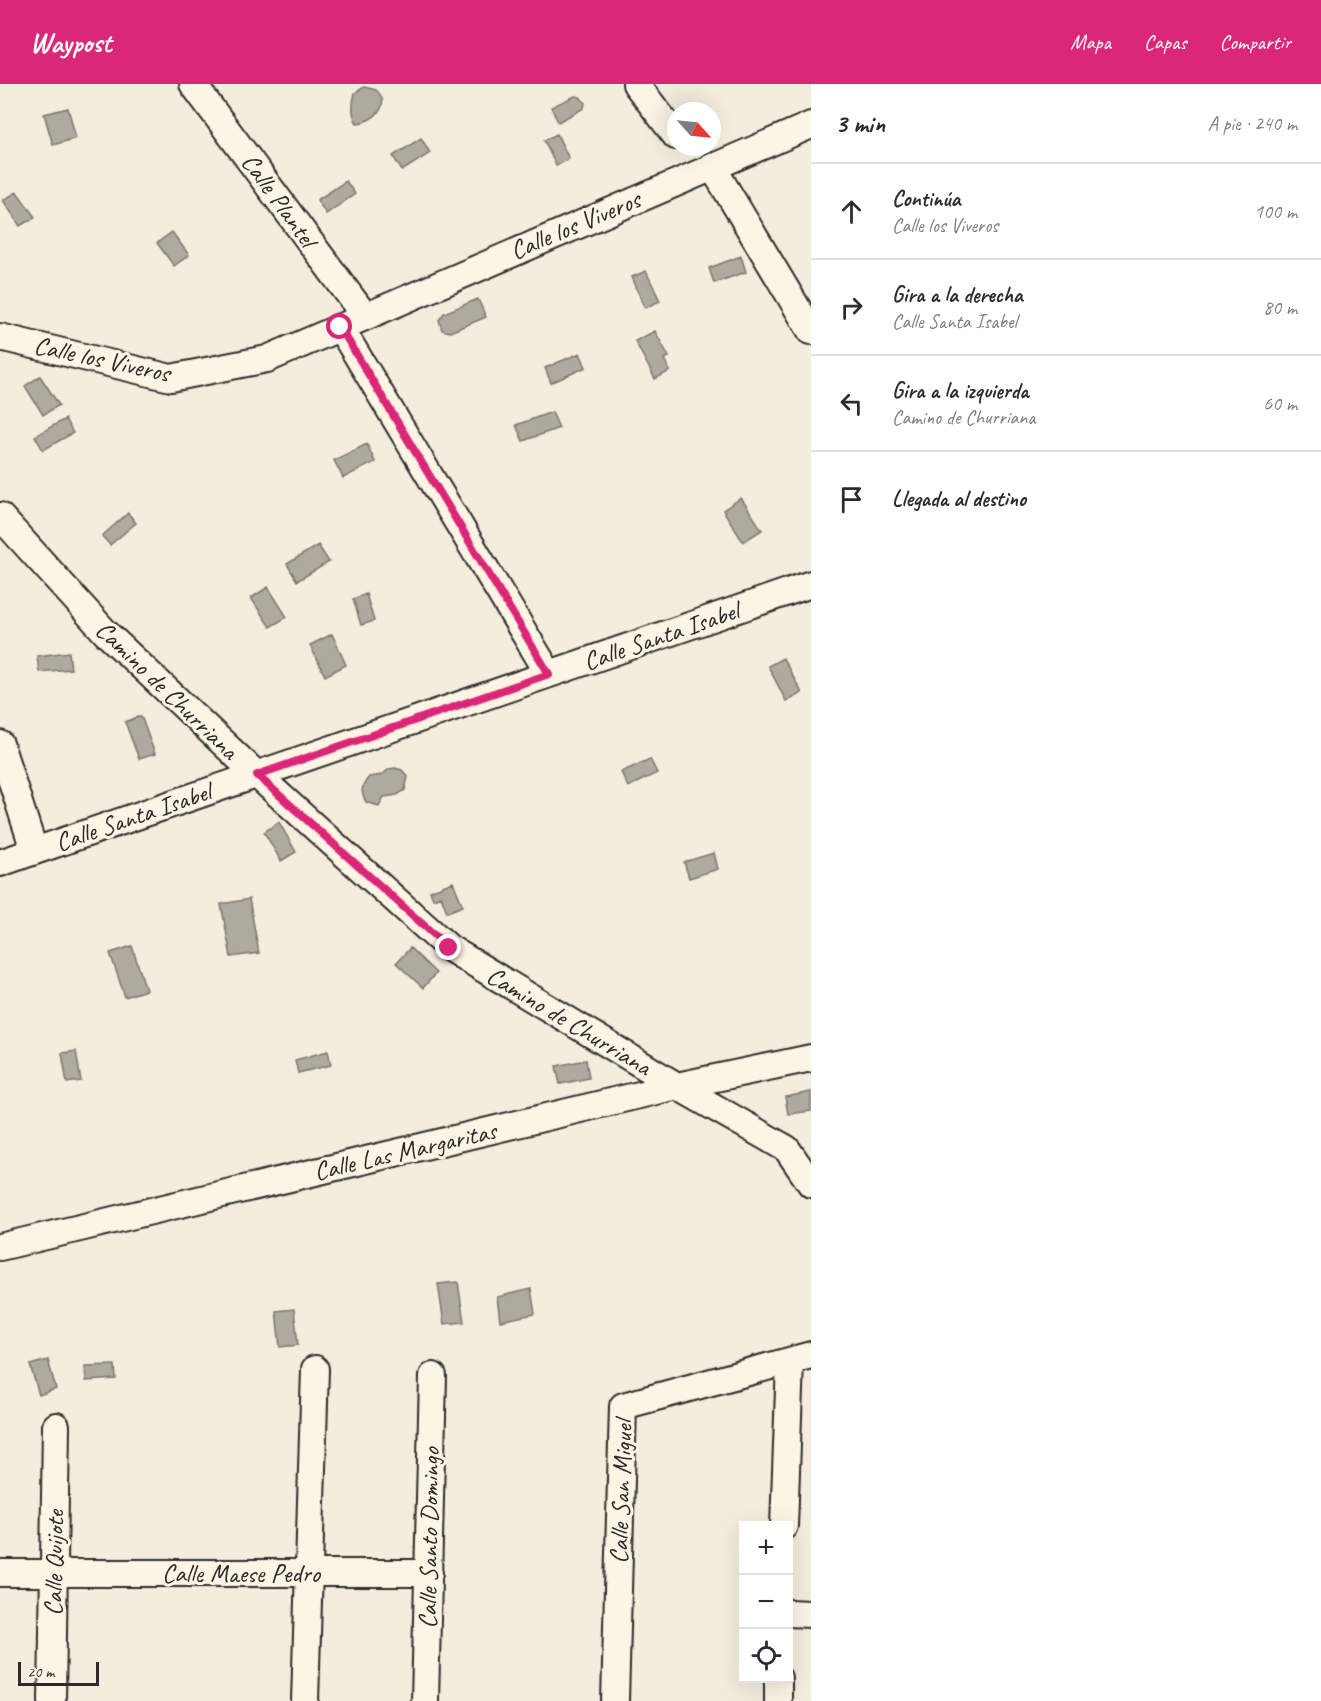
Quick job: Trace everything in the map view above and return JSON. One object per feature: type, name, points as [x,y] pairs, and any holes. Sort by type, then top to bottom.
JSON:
[{"type":"street","name":"Calle Plantel","points":[[193,84],[365,316]]},
{"type":"street","points":[[636,84],[667,124]]},
{"type":"street","name":"Calle los Viveros","points":[[0,337],[171,378],[267,359],[811,125]]},
{"type":"street","points":[[694,156],[707,168],[811,332]]},
{"type":"street","points":[[340,327],[549,674]]},
{"type":"street","name":"Camino de Churriana","points":[[0,516],[33,556],[106,633],[257,775],[449,948],[677,1086],[787,1149],[811,1184]]},
{"type":"street","name":"Calle Santa Isabel","points":[[0,863],[811,584]]},
{"type":"street","name":"Calle Santa Isabel","points":[[0,744],[34,850]]},
{"type":"street","name":"Calle Las Margaritas","points":[[0,1247],[677,1086],[811,1058]]},
{"type":"street","points":[[784,1521],[800,1358]]},
{"type":"street","name":"Calle San Miguel","points":[[615,1701],[623,1406],[800,1358]]},
{"type":"street","points":[[305,1701],[315,1369]]},
{"type":"street","name":"Calle Santo Domingo","points":[[425,1701],[433,1376]]},
{"type":"street","name":"Calle Quijote","points":[[52,1701],[56,1426]]},
{"type":"street","name":"Calle Maese Pedro","points":[[0,1573],[429,1572]]},
{"type":"street","points":[[793,1613],[811,1614]]},
{"type":"street","points":[[778,1683],[778,1701]]},
{"type":"shaded area","points":[[364,87],[376,90],[381,96],[382,107],[369,120],[357,123],[353,112],[353,101],[355,93]]},
{"type":"shaded area","points":[[575,96],[580,97],[585,103],[584,108],[558,122],[551,107]]},
{"type":"shaded area","points":[[68,108],[76,138],[53,145],[44,114]]},
{"type":"shaded area","points":[[557,134],[569,159],[556,166],[544,140]]},
{"type":"shaded area","points":[[421,138],[430,153],[402,171],[393,156]]},
{"type":"shaded area","points":[[346,181],[355,194],[326,214],[317,200]]},
{"type":"shaded area","points":[[17,192],[35,217],[20,226],[3,200]]},
{"type":"shaded area","points":[[172,232],[189,255],[174,266],[157,243]]},
{"type":"shaded area","points":[[741,256],[746,272],[714,283],[709,268]]},
{"type":"shaded area","points":[[646,271],[660,301],[645,308],[632,277]]},
{"type":"shaded area","points":[[478,299],[486,317],[450,332],[442,330],[439,320],[444,313]]},
{"type":"shaded area","points":[[655,331],[669,357],[664,359],[670,371],[655,379],[635,341]]},
{"type":"shaded area","points":[[580,353],[586,367],[551,383],[545,368]]},
{"type":"shaded area","points":[[40,376],[59,405],[43,415],[25,386]]},
{"type":"shaded area","points":[[552,412],[559,428],[523,441],[516,425]]},
{"type":"shaded area","points":[[65,419],[73,433],[43,450],[35,436]]},
{"type":"shaded area","points":[[367,444],[375,462],[343,478],[334,460]]},
{"type":"shaded area","points":[[741,498],[762,530],[743,542],[723,510]]},
{"type":"shaded area","points":[[128,513],[136,523],[110,545],[102,536]]},
{"type":"shaded area","points":[[318,545],[329,562],[297,581],[287,564]]},
{"type":"shaded area","points":[[268,587],[287,617],[270,627],[251,598]]},
{"type":"shaded area","points":[[366,594],[374,621],[361,625],[353,599]]},
{"type":"shaded area","points":[[332,634],[346,665],[325,676],[310,645]]},
{"type":"shaded area","points":[[69,652],[71,669],[39,672],[37,656]]},
{"type":"shaded area","points":[[783,658],[802,693],[786,701],[768,666]]},
{"type":"shaded area","points":[[141,716],[155,754],[139,759],[125,722]]},
{"type":"shaded area","points":[[650,759],[657,773],[628,787],[621,772]]},
{"type":"shaded area","points":[[389,769],[402,770],[408,777],[405,790],[397,795],[384,797],[379,806],[366,802],[362,789],[369,777],[382,775]]},
{"type":"shaded area","points":[[279,822],[296,852],[281,861],[264,832]]},
{"type":"shaded area","points":[[714,853],[718,869],[689,878],[684,862]]},
{"type":"shaded area","points":[[453,882],[463,906],[447,912],[441,896],[433,899],[430,891]]},
{"type":"shaded area","points":[[249,899],[259,953],[231,957],[221,904]]},
{"type":"shaded area","points":[[132,946],[146,990],[125,997],[110,953]]},
{"type":"shaded area","points":[[410,948],[436,973],[423,988],[396,963]]},
{"type":"shaded area","points":[[76,1051],[81,1081],[67,1083],[62,1053]]},
{"type":"shaded area","points":[[328,1051],[331,1065],[298,1073],[295,1060]]},
{"type":"shaded area","points":[[586,1060],[589,1078],[560,1084],[556,1066]]},
{"type":"shaded area","points":[[811,1092],[811,1111],[788,1114],[785,1097]]},
{"type":"shaded area","points":[[458,1282],[464,1322],[444,1324],[438,1284]]},
{"type":"shaded area","points":[[531,1289],[535,1314],[500,1321],[497,1297]]},
{"type":"shaded area","points":[[294,1309],[298,1345],[280,1347],[276,1311]]},
{"type":"shaded area","points":[[48,1360],[56,1389],[39,1395],[30,1365]]},
{"type":"shaded area","points":[[115,1365],[116,1379],[86,1381],[85,1366]]},
{"type":"route","points":[[340,327],[549,674],[257,775],[449,948]]}]
